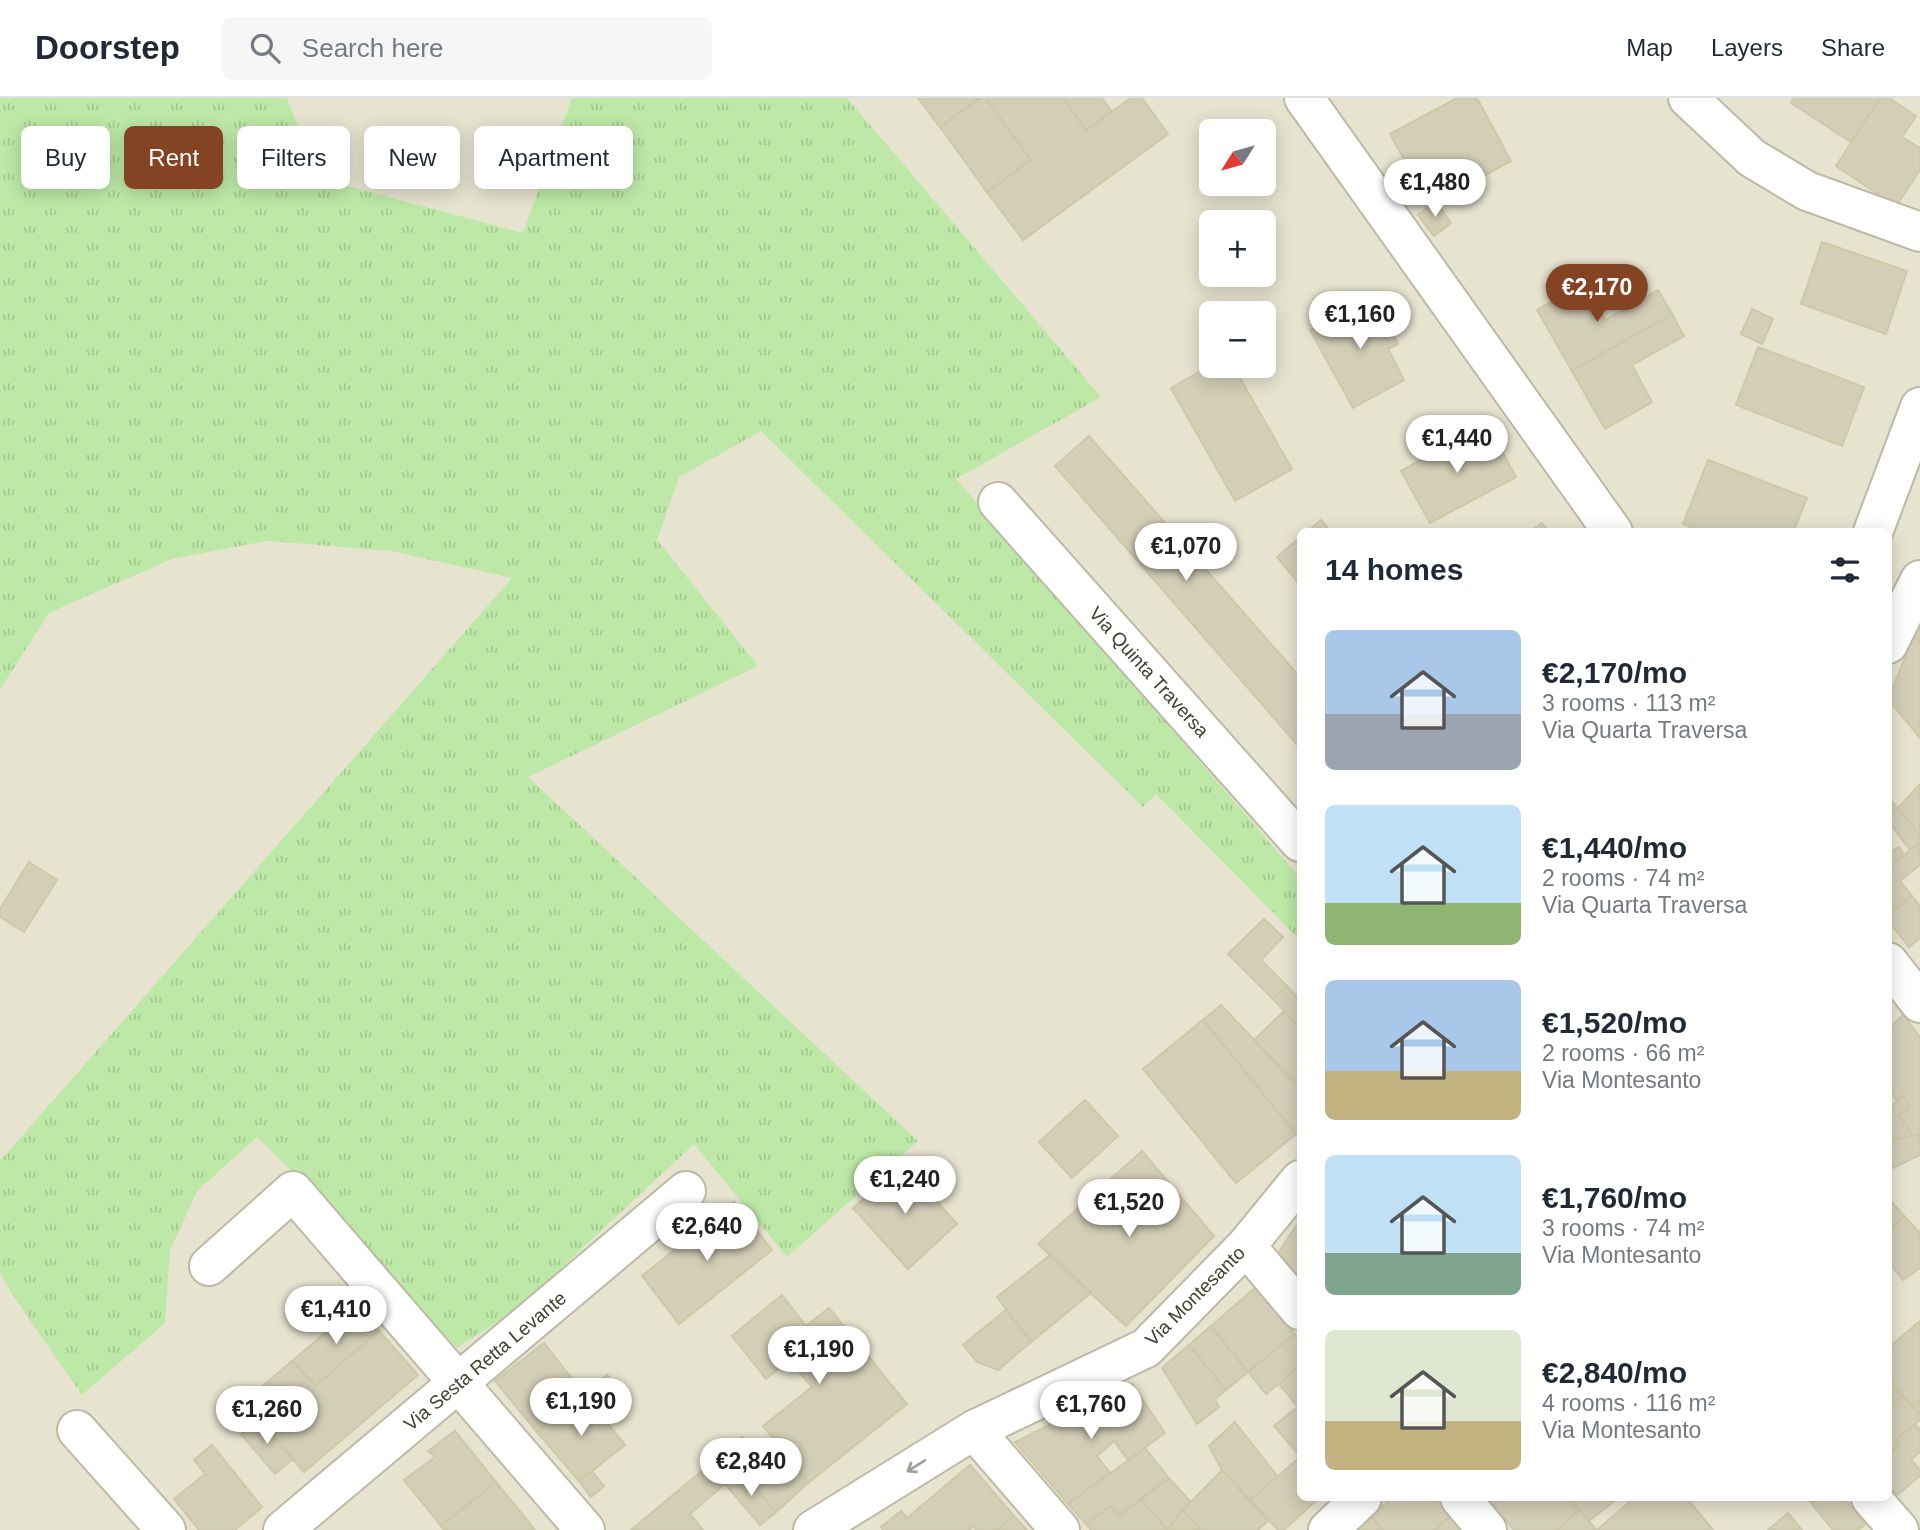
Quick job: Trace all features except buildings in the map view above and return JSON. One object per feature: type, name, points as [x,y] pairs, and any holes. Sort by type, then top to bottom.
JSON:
[{"type":"street","points":[[1304,98],[1610,528]]},
{"type":"street","points":[[1688,98],[1752,158],[1807,191],[1920,232]]},
{"type":"street","points":[[1875,528],[1920,407]]},
{"type":"street","name":"Via Quinta Traversa","points":[[998,502],[1297,839]]},
{"type":"street","points":[[1892,636],[1920,580]]},
{"type":"street","name":"Via Montesanto","points":[[813,1530],[974,1430],[1146,1348],[1246,1246],[1297,1184]]},
{"type":"street","points":[[209,1266],[293,1191],[585,1530]]},
{"type":"street","name":"Via Sesta Retta Levante","points":[[283,1530],[687,1191]]},
{"type":"street","points":[[1246,1246],[1297,1306]]},
{"type":"street","points":[[77,1430],[166,1530]]},
{"type":"street","points":[[974,1430],[1060,1530]]},
{"type":"street","points":[[1328,1530],[1359,1501]]},
{"type":"street","points":[[1463,1501],[1487,1530]]},
{"type":"street","points":[[1875,1501],[1903,1525]]},
{"type":"shaded area","points":[[287,98],[1920,98],[1920,1530],[0,1530],[0,690],[49,613],[172,559],[267,541],[391,551],[513,578],[523,233],[350,187],[350,126],[298,126]]},
{"type":"green space","points":[[0,98],[287,98],[298,126],[237,126],[237,189],[350,189],[350,187],[523,233],[539,189],[633,189],[633,126],[562,126],[572,98],[847,98],[1101,397],[956,479],[1297,875],[1297,937],[1156,794],[1143,807],[761,431],[679,477],[657,540],[758,666],[528,777],[918,1141],[787,1257],[694,1144],[518,1308],[457,1348],[298,1177],[257,1137],[197,1191],[170,1250],[165,1323],[82,1395],[0,1274],[0,1161],[512,578],[391,551],[267,541],[172,559],[49,613],[0,690]]}]
